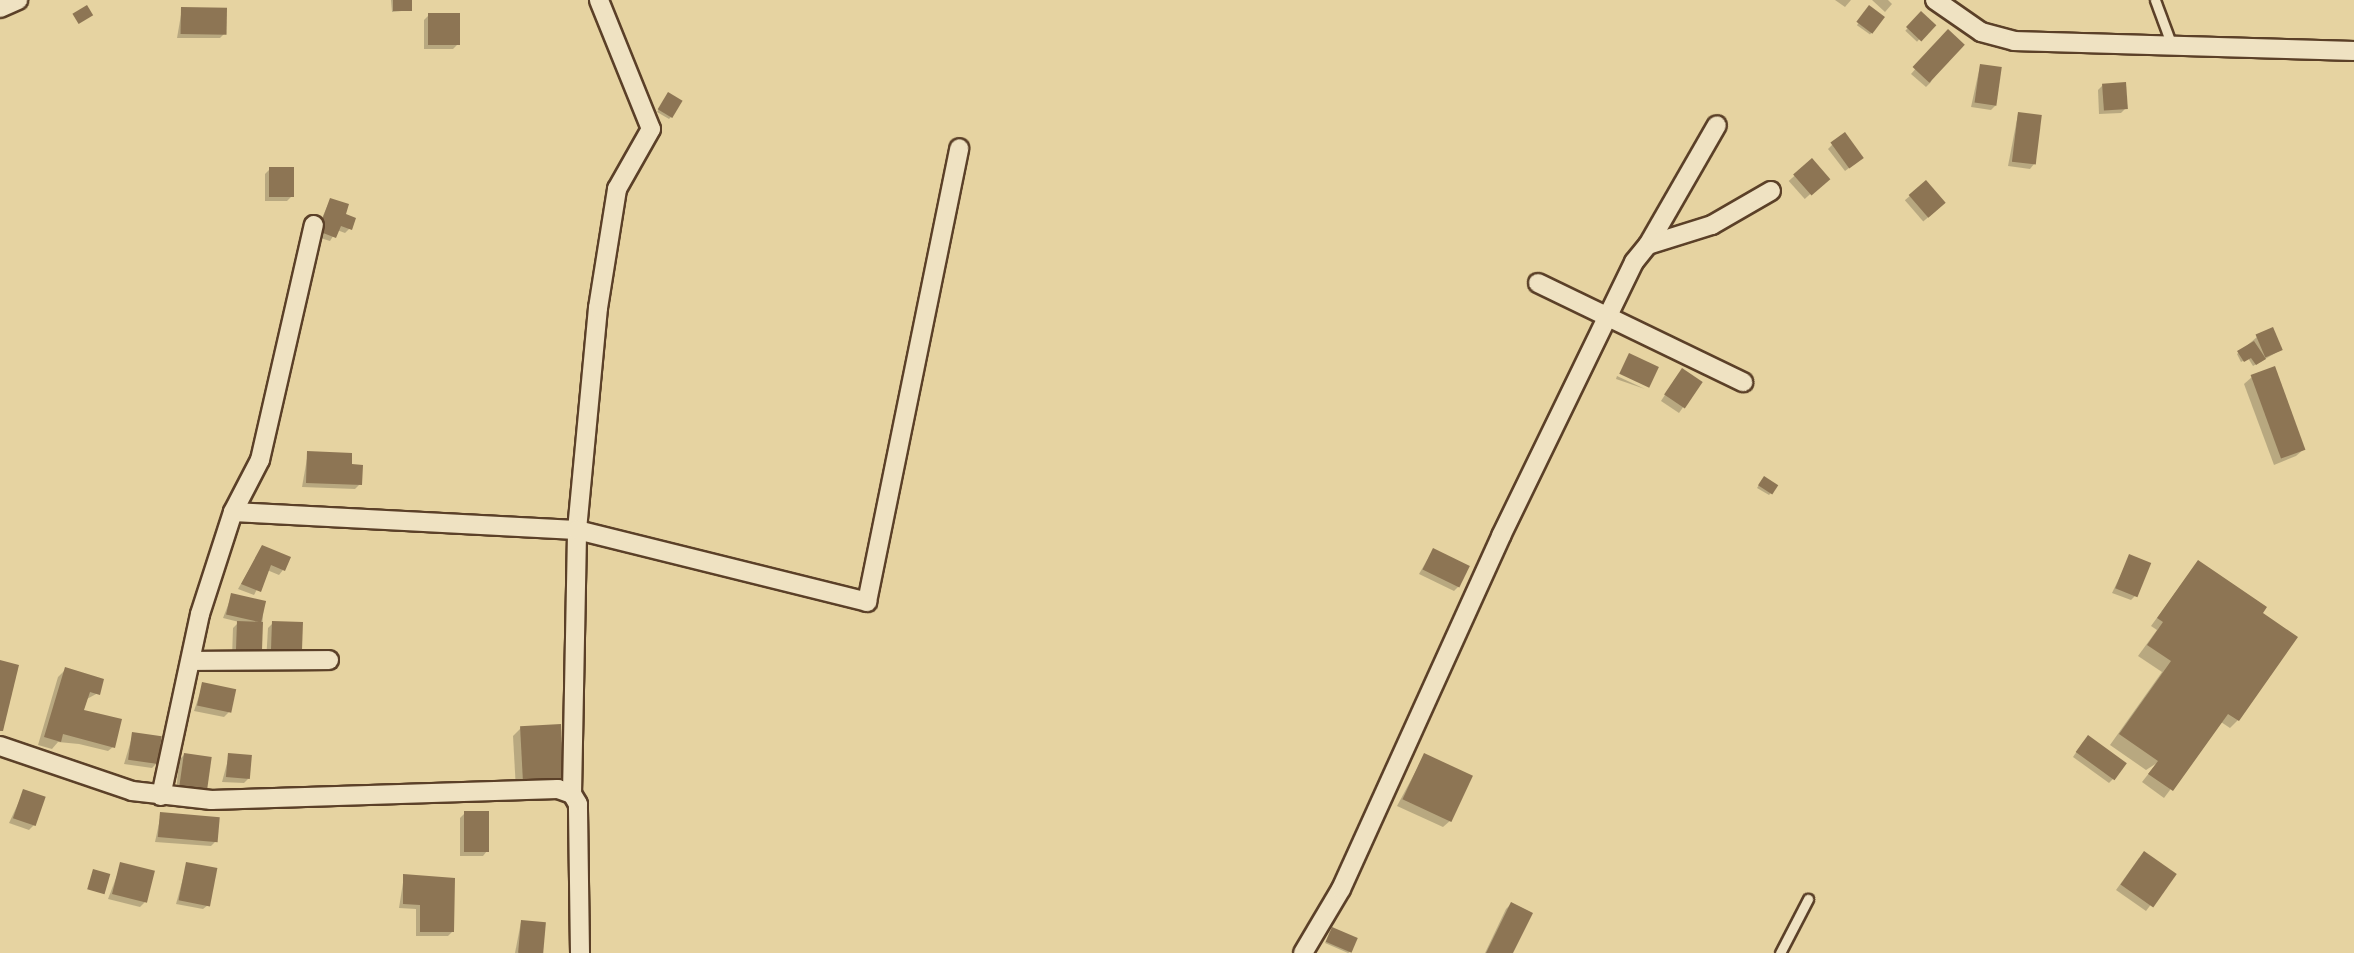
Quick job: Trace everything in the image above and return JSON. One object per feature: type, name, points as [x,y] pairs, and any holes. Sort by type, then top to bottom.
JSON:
[{"type":"street","points":[[0,8],[18,0]]},
{"type":"street","points":[[580,953],[578,804],[572,794],[577,530],[598,308],[617,189],[651,129],[611,38],[599,0]]},
{"type":"street","points":[[1935,0],[1981,32],[2014,41],[2354,51]]},
{"type":"street","points":[[1303,953],[1341,889],[1494,550],[1609,314],[1717,125]]},
{"type":"street","points":[[233,512],[577,530],[867,602],[959,148]]},
{"type":"street","points":[[1648,245],[1712,225],[1771,191]]},
{"type":"street","points":[[161,796],[191,661],[233,512],[260,460],[314,225]]},
{"type":"street","points":[[1538,283],[1609,314],[1743,382]]},
{"type":"street","points":[[191,661],[329,660]]},
{"type":"street","points":[[0,746],[132,791],[161,796],[211,800],[558,789],[572,794]]},
{"type":"lane","points":[[2155,0],[2173,46]]},
{"type":"lane","points":[[1780,953],[1808,899]]},
{"type":"building","points":[[393,0],[412,0],[412,11],[393,11]]},
{"type":"building","points":[[87,5],[93,15],[79,24],[72,14]]},
{"type":"building","points":[[1869,5],[1885,17],[1872,34],[1856,22]]},
{"type":"building","points":[[181,7],[227,8],[227,35],[181,34]]},
{"type":"building","points":[[1921,11],[1936,25],[1921,41],[1906,27]]},
{"type":"building","points":[[428,13],[460,13],[460,45],[428,45]]},
{"type":"building","points":[[1948,29],[1965,45],[1929,83],[1913,67]]},
{"type":"building","points":[[1980,64],[2002,67],[1996,106],[1975,103]]},
{"type":"building","points":[[2126,82],[2128,109],[2104,111],[2102,84]]},
{"type":"building","points":[[668,92],[683,101],[672,118],[658,109]]},
{"type":"building","points":[[2018,112],[2042,115],[2036,165],[2012,162]]},
{"type":"building","points":[[1845,132],[1864,158],[1849,168],[1830,143]]},
{"type":"building","points":[[1812,158],[1830,179],[1812,196],[1793,174]]},
{"type":"building","points":[[269,167],[294,167],[294,197],[269,197]]},
{"type":"building","points":[[1926,180],[1946,203],[1928,218],[1909,195]]},
{"type":"building","points":[[330,198],[349,204],[346,214],[356,218],[352,230],[341,226],[336,238],[318,231]]},
{"type":"building","points":[[2273,327],[2283,350],[2265,357],[2256,334]]},
{"type":"building","points":[[2254,341],[2266,359],[2256,365],[2251,358],[2244,362],[2237,351]]},
{"type":"building","points":[[1629,353],[1659,367],[1649,388],[1619,374]]},
{"type":"building","points":[[2275,366],[2305,450],[2281,459],[2251,375]]},
{"type":"building","points":[[1682,368],[1703,382],[1685,409],[1664,395]]},
{"type":"building","points":[[307,451],[352,453],[352,464],[363,465],[362,485],[306,483]]},
{"type":"building","points":[[1764,476],[1778,485],[1772,494],[1758,485]]},
{"type":"building","points":[[262,545],[291,557],[285,571],[271,565],[261,592],[241,584]]},
{"type":"building","points":[[1433,548],[1470,566],[1459,588],[1422,570]]},
{"type":"building","points":[[2129,554],[2151,563],[2137,597],[2115,588]]},
{"type":"building","points":[[2198,560],[2267,607],[2263,613],[2298,637],[2239,721],[2228,714],[2173,791],[2148,774],[2158,761],[2119,734],[2171,661],[2147,645],[2163,622],[2157,618]]},
{"type":"building","points":[[231,593],[266,601],[261,623],[226,614]]},
{"type":"building","points":[[237,621],[263,622],[262,654],[236,653]]},
{"type":"building","points":[[272,621],[303,622],[302,659],[271,658]]},
{"type":"building","points":[[0,660],[19,665],[3,731],[0,731]]},
{"type":"building","points":[[65,667],[104,679],[100,695],[90,692],[84,710],[122,719],[115,748],[63,734],[61,742],[44,737]]},
{"type":"building","points":[[202,682],[236,689],[231,713],[197,705]]},
{"type":"building","points":[[561,724],[564,781],[523,783],[520,726]]},
{"type":"building","points":[[132,732],[162,736],[158,764],[128,760]]},
{"type":"building","points":[[2088,735],[2127,763],[2114,780],[2076,752]]},
{"type":"building","points":[[184,753],[212,757],[207,794],[179,790]]},
{"type":"building","points":[[228,753],[252,755],[250,779],[226,777]]},
{"type":"building","points":[[1424,753],[1473,776],[1451,822],[1402,799]]},
{"type":"building","points":[[23,789],[46,797],[36,826],[13,818]]},
{"type":"building","points":[[464,811],[489,811],[489,852],[464,852]]},
{"type":"building","points":[[160,812],[220,817],[218,842],[158,837]]},
{"type":"building","points":[[2144,851],[2177,874],[2153,908],[2120,885]]},
{"type":"building","points":[[120,862],[155,871],[147,903],[112,894]]},
{"type":"building","points":[[186,862],[217,868],[210,906],[179,900]]},
{"type":"building","points":[[93,869],[110,874],[105,894],[87,889]]},
{"type":"building","points":[[403,874],[455,878],[454,932],[420,932],[420,905],[403,904]]},
{"type":"building","points":[[1511,902],[1533,913],[1513,953],[1486,953]]},
{"type":"building","points":[[521,920],[546,922],[543,953],[518,953]]},
{"type":"building","points":[[1332,927],[1358,938],[1352,953],[1326,942]]}]
